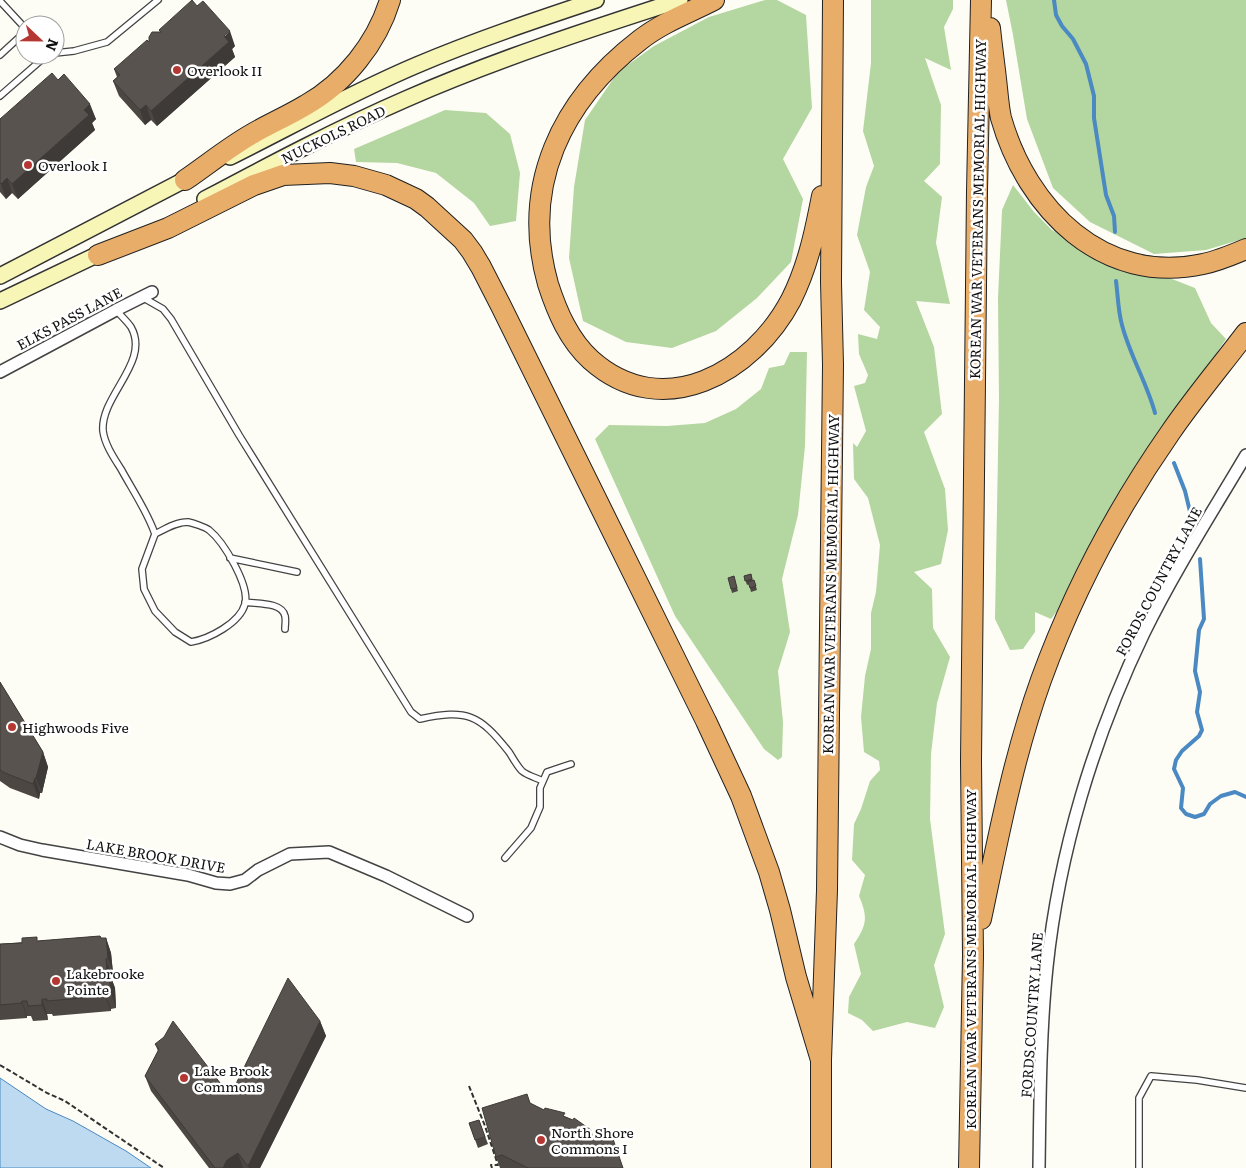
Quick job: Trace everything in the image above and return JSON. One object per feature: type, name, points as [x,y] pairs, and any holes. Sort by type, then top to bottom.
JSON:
[{"type":"highway","points":[[185,180],[251,134],[329,90],[346,74],[365,51],[379,27],[390,0]]},
{"type":"highway","points":[[714,0],[668,20],[640,39],[615,61],[584,94],[566,121],[549,160],[541,197],[540,224],[545,272],[553,298],[567,330],[584,353],[609,373],[625,381],[652,388],[669,389],[697,384],[719,375],[738,363],[752,350],[778,319],[799,282],[813,244],[823,193],[832,62]]},
{"type":"highway","name":"KOREAN WAR VETERANS MEMORIAL HIGHWAY","points":[[821,1168],[821,1060],[828,860],[833,0]]},
{"type":"highway","name":"KOREAN WAR VETERANS MEMORIAL HIGHWAY","points":[[969,1168],[973,955],[971,761],[980,0]]},
{"type":"highway","points":[[988,0],[1001,117],[1020,166],[1041,201],[1059,221],[1091,246],[1103,252],[1127,262],[1151,266],[1179,268],[1203,264],[1246,249]]},
{"type":"highway","points":[[98,254],[168,228],[254,185],[283,175],[307,173],[354,176],[386,185],[422,203],[463,240],[482,267],[706,721],[741,796],[769,872],[796,977],[821,1060]]},
{"type":"highway","points":[[973,955],[1013,770],[1041,681],[1066,616],[1110,528],[1141,476],[1188,408],[1246,333]]},
{"type":"main road","name":"NUCKOLS ROAD","points":[[0,276],[374,85],[418,65],[518,26],[596,0]]},
{"type":"main road","name":"NUCKOLS ROAD","points":[[0,300],[98,254],[329,134],[407,99],[531,50],[680,0]]},
{"type":"street","name":"ELKS PASS LANE","points":[[0,372],[147,294]]},
{"type":"street","name":"FORDS COUNTRY LANE","points":[[1039,1168],[1042,1040],[1047,967],[1063,868],[1083,792],[1104,726],[1144,633],[1177,571],[1246,456]]},
{"type":"street","name":"LAKE BROOK DRIVE","points":[[0,837],[20,845],[42,850],[188,875],[216,883],[230,884],[245,880],[258,870],[290,854],[329,852],[386,876],[467,916]]},
{"type":"lane","points":[[65,52],[107,42],[158,0]]},
{"type":"lane","points":[[0,2],[15,18]]},
{"type":"lane","points":[[0,55],[15,41]]},
{"type":"lane","points":[[0,96],[36,65]]},
{"type":"lane","points":[[147,294],[171,319],[239,435],[411,712],[420,719],[455,714],[468,715],[477,719],[509,752],[522,771],[543,781]]},
{"type":"lane","points":[[116,310],[131,327],[136,341],[130,365],[109,405],[104,419],[103,432],[109,449],[149,517],[155,534],[142,569],[144,589],[155,610],[175,632],[191,642],[204,640],[240,617],[245,602],[243,580],[209,529],[188,522],[176,524],[155,534]]},
{"type":"lane","points":[[230,558],[297,572]]},
{"type":"lane","points":[[245,602],[274,605],[282,610],[285,616],[285,629]]},
{"type":"lane","points":[[505,858],[531,828],[540,807],[540,788],[547,772],[571,764]]},
{"type":"lane","points":[[1139,1168],[1139,1098],[1150,1076],[1197,1080],[1246,1088]]},
{"type":"path","points":[[0,1065],[64,1101],[164,1168]]},
{"type":"path","points":[[469,1086],[498,1165],[491,1165],[492,1168]]},
{"type":"green space","points":[[765,0],[777,0],[806,15],[812,108],[783,159],[803,199],[791,262],[757,298],[716,331],[672,348],[626,342],[583,321],[569,258],[574,187],[585,120],[618,72],[654,46],[709,17]]},
{"type":"green space","points":[[871,0],[953,0],[953,9],[944,27],[951,70],[925,58],[941,105],[940,164],[924,181],[942,197],[936,243],[950,304],[916,301],[934,347],[942,414],[924,432],[945,489],[948,530],[941,564],[914,572],[932,589],[933,628],[950,657],[937,703],[931,754],[930,819],[945,934],[934,965],[944,1007],[935,1028],[907,1022],[873,1031],[862,1020],[848,1013],[849,997],[861,974],[854,944],[862,931],[865,921],[864,910],[859,896],[865,875],[852,860],[854,824],[870,781],[880,770],[879,761],[864,752],[861,717],[865,676],[871,649],[871,613],[876,592],[880,545],[868,498],[854,479],[853,443],[857,447],[866,431],[854,386],[865,383],[868,375],[859,354],[858,334],[877,339],[880,327],[864,310],[870,272],[857,235],[866,187],[874,166],[863,131],[871,63]]},
{"type":"green space","points":[[1006,0],[1246,0],[1246,238],[1206,250],[1154,254],[1090,222],[1053,188],[1027,119]]},
{"type":"green space","points":[[445,110],[486,113],[510,134],[520,173],[516,221],[490,226],[474,203],[436,173],[397,163],[356,162],[354,149]]},
{"type":"green space","points":[[1013,185],[1034,212],[1052,230],[1092,255],[1130,272],[1172,279],[1195,288],[1211,323],[1226,339],[1146,459],[1067,598],[1051,619],[1035,612],[1035,632],[1023,649],[1010,650],[995,619],[999,399],[998,298],[1002,210]]},
{"type":"green space","points":[[790,352],[807,352],[805,446],[798,515],[782,579],[790,632],[778,671],[783,722],[782,757],[778,760],[764,749],[675,616],[595,439],[609,425],[667,426],[705,423],[736,409],[761,389],[769,368],[784,365]]},
{"type":"water","points":[[0,1078],[46,1109],[73,1121],[126,1151],[151,1168],[0,1168]]},
{"type":"building","name":"Overlook II","points":[[192,0],[197,6],[203,1],[230,31],[224,36],[229,42],[151,111],[146,105],[140,110],[113,81],[120,75],[114,69],[147,40],[149,42],[152,32],[161,32],[159,30]]},
{"type":"building","name":"Overlook I","points":[[52,73],[58,80],[64,74],[90,104],[84,110],[89,115],[12,184],[7,178],[1,184],[0,119]]},
{"type":"building","points":[[751,574],[752,579],[745,581],[744,576]]},
{"type":"building","points":[[734,576],[737,588],[731,589],[728,578]]},
{"type":"building","points":[[754,580],[756,586],[750,588],[748,582]]},
{"type":"building","name":"Highwoods Five","points":[[0,682],[43,752],[33,784],[0,770]]},
{"type":"building","name":"Lakebrooke Pointe","points":[[100,936],[101,938],[106,938],[107,973],[109,973],[111,993],[105,994],[105,996],[47,1001],[47,999],[42,999],[42,1005],[28,1006],[27,1001],[22,1001],[22,1003],[0,1005],[0,944],[22,943],[22,938],[37,937],[37,941]]},
{"type":"building","name":"Lake Brook Commons","points":[[288,978],[320,1021],[248,1166],[238,1153],[227,1160],[223,1168],[215,1168],[145,1076],[159,1049],[155,1044],[164,1037],[173,1021],[230,1096]]},
{"type":"building","name":"North Shore Commons I","points":[[527,1094],[530,1103],[544,1110],[545,1108],[565,1113],[563,1116],[573,1120],[574,1118],[591,1130],[590,1133],[603,1139],[612,1136],[623,1168],[528,1168],[502,1155],[496,1157],[482,1108]]},
{"type":"building","points":[[479,1120],[485,1137],[475,1140],[469,1123]]},
{"type":"waterway","points":[[1054,0],[1056,15],[1073,39],[1086,64],[1094,96],[1094,118],[1106,195],[1114,216],[1115,232]]},
{"type":"waterway","points":[[1116,281],[1122,325],[1129,348],[1148,391],[1155,413]]},
{"type":"waterway","points":[[1174,463],[1185,491],[1193,524]]},
{"type":"waterway","points":[[1200,559],[1204,619],[1199,630],[1195,671],[1200,692],[1197,712],[1202,730],[1199,736],[1182,751],[1176,760],[1174,769],[1183,788],[1181,808],[1186,814],[1195,817],[1204,814],[1210,804],[1221,796],[1235,792],[1246,797]]},
{"type":"place","name":"Overlook II","points":[[177,70]]},
{"type":"place","name":"Overlook I","points":[[28,165]]},
{"type":"place","name":"Highwoods Five","points":[[12,727]]},
{"type":"place","name":"Lakebrooke Pointe","points":[[56,981]]},
{"type":"place","name":"Lake Brook Commons","points":[[184,1078]]},
{"type":"place","name":"North Shore Commons I","points":[[541,1140]]}]
